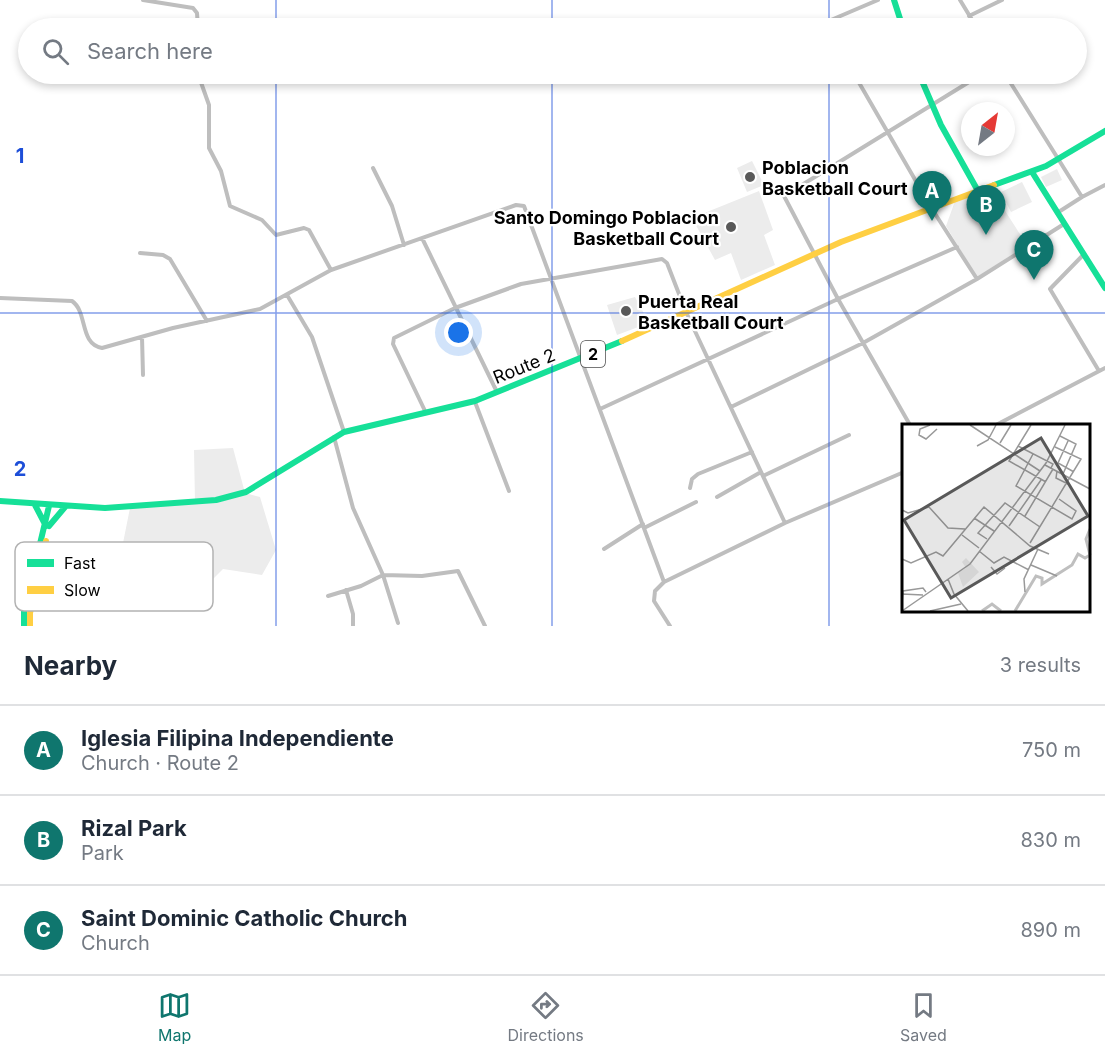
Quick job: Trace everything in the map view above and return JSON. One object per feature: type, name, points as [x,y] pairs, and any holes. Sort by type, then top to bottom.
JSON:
[{"type":"main road","points":[[894,0],[900,18]]},
{"type":"main road","points":[[923,84],[931,104],[978,191]]},
{"type":"main road","name":"Route 2","points":[[0,501],[65,507],[130,506],[231,497],[259,485],[344,432],[475,401],[498,393],[582,359],[881,226],[1032,172],[1059,160],[1105,132]]},
{"type":"main road","points":[[1032,172],[1105,288]]},
{"type":"main road","points":[[35,505],[47,526]]},
{"type":"main road","points":[[44,542],[51,506]]},
{"type":"main road","points":[[43,542],[47,526],[65,507]]},
{"type":"main road","points":[[30,611],[30,626]]},
{"type":"street","points":[[143,0],[193,8],[197,18]]},
{"type":"street","points":[[836,18],[878,0]]},
{"type":"street","points":[[960,0],[969,16],[1002,0]]},
{"type":"street","points":[[202,84],[209,105],[208,148],[221,171],[230,206],[262,220],[276,235],[307,228],[331,270]]},
{"type":"street","points":[[860,84],[976,279]]},
{"type":"street","points":[[909,424],[784,198],[785,195],[965,84]]},
{"type":"street","points":[[1011,84],[1082,197]]},
{"type":"street","points":[[373,168],[392,206],[405,245]]},
{"type":"street","points":[[1057,213],[1105,185]]},
{"type":"street","points":[[0,298],[72,301],[79,308],[89,340],[98,347],[260,309],[331,270],[521,204],[526,207],[664,582]]},
{"type":"street","points":[[731,407],[863,343],[976,279],[1064,224]]},
{"type":"street","points":[[422,238],[498,393]]},
{"type":"street","points":[[600,409],[838,298],[957,247]]},
{"type":"street","points":[[140,253],[163,255],[170,259],[207,321]]},
{"type":"street","points":[[1084,254],[1050,289],[1099,371]]},
{"type":"street","points":[[426,413],[393,341],[455,308],[521,284],[662,259],[667,263],[686,312],[785,523]]},
{"type":"street","points":[[287,296],[312,337],[344,432]]},
{"type":"street","points":[[142,337],[143,375]]},
{"type":"street","points":[[998,424],[1105,368]]},
{"type":"street","points":[[475,401],[509,491]]},
{"type":"street","points":[[717,497],[849,435]]},
{"type":"street","points":[[334,437],[353,508],[383,575],[398,622]]},
{"type":"street","points":[[690,488],[692,479],[698,474],[752,452]]},
{"type":"street","points":[[670,626],[654,601],[655,591],[664,582],[785,523],[902,473]]},
{"type":"street","points":[[604,549],[643,526],[696,502]]},
{"type":"street","points":[[328,596],[383,575],[422,576],[458,571],[485,626]]},
{"type":"street","points":[[346,590],[353,614],[353,626]]},
{"type":"shaded area","name":"Poblacion Basketball Court","points":[[752,161],[764,185],[747,192],[737,168]]},
{"type":"shaded area","points":[[1057,169],[1062,180],[1046,187],[1041,177]]},
{"type":"shaded area","points":[[1022,182],[1032,202],[1011,212],[1001,192]]},
{"type":"shaded area","points":[[991,189],[1027,245],[977,277],[946,226],[955,201]]},
{"type":"shaded area","points":[[759,191],[773,230],[764,235],[775,265],[741,280],[731,253],[715,260],[692,218]]},
{"type":"shaded area","name":"Puerta Real Basketball Court","points":[[635,297],[649,323],[617,335],[607,305]]},
{"type":"shaded area","points":[[233,448],[245,493],[260,497],[276,550],[262,575],[223,569],[213,579],[213,542],[123,542],[130,508],[195,502],[194,450]]},
{"type":"traffic: fast","points":[[894,0],[900,18]]},
{"type":"traffic: fast","points":[[923,84],[941,125],[978,191]]},
{"type":"traffic: fast","points":[[994,185],[1046,166],[1105,131]]},
{"type":"traffic: fast","points":[[1032,172],[1105,288]]},
{"type":"traffic: fast","points":[[0,501],[105,508],[216,500],[246,492],[344,432],[475,401],[622,341]]},
{"type":"traffic: fast","points":[[35,505],[46,526]]},
{"type":"traffic: fast","points":[[40,542],[49,506]]},
{"type":"traffic: fast","points":[[49,526],[65,507]]},
{"type":"traffic: fast","points":[[24,611],[24,626]]},
{"type":"traffic: slow","points":[[622,341],[841,242],[994,185]]},
{"type":"traffic: slow","points":[[30,611],[30,626]]},
{"type":"place","name":"Poblacion Basketball Court","points":[[750,177]]},
{"type":"place","name":"Iglesia Filipina Independiente","points":[[932,221]]},
{"type":"place","name":"Santo Domingo Poblacion Basketball Court","points":[[731,227]]},
{"type":"place","name":"Rizal Park","points":[[986,235]]},
{"type":"place","name":"Saint Dominic Catholic Church","points":[[1034,280]]},
{"type":"place","name":"Puerta Real Basketball Court","points":[[626,311]]}]
